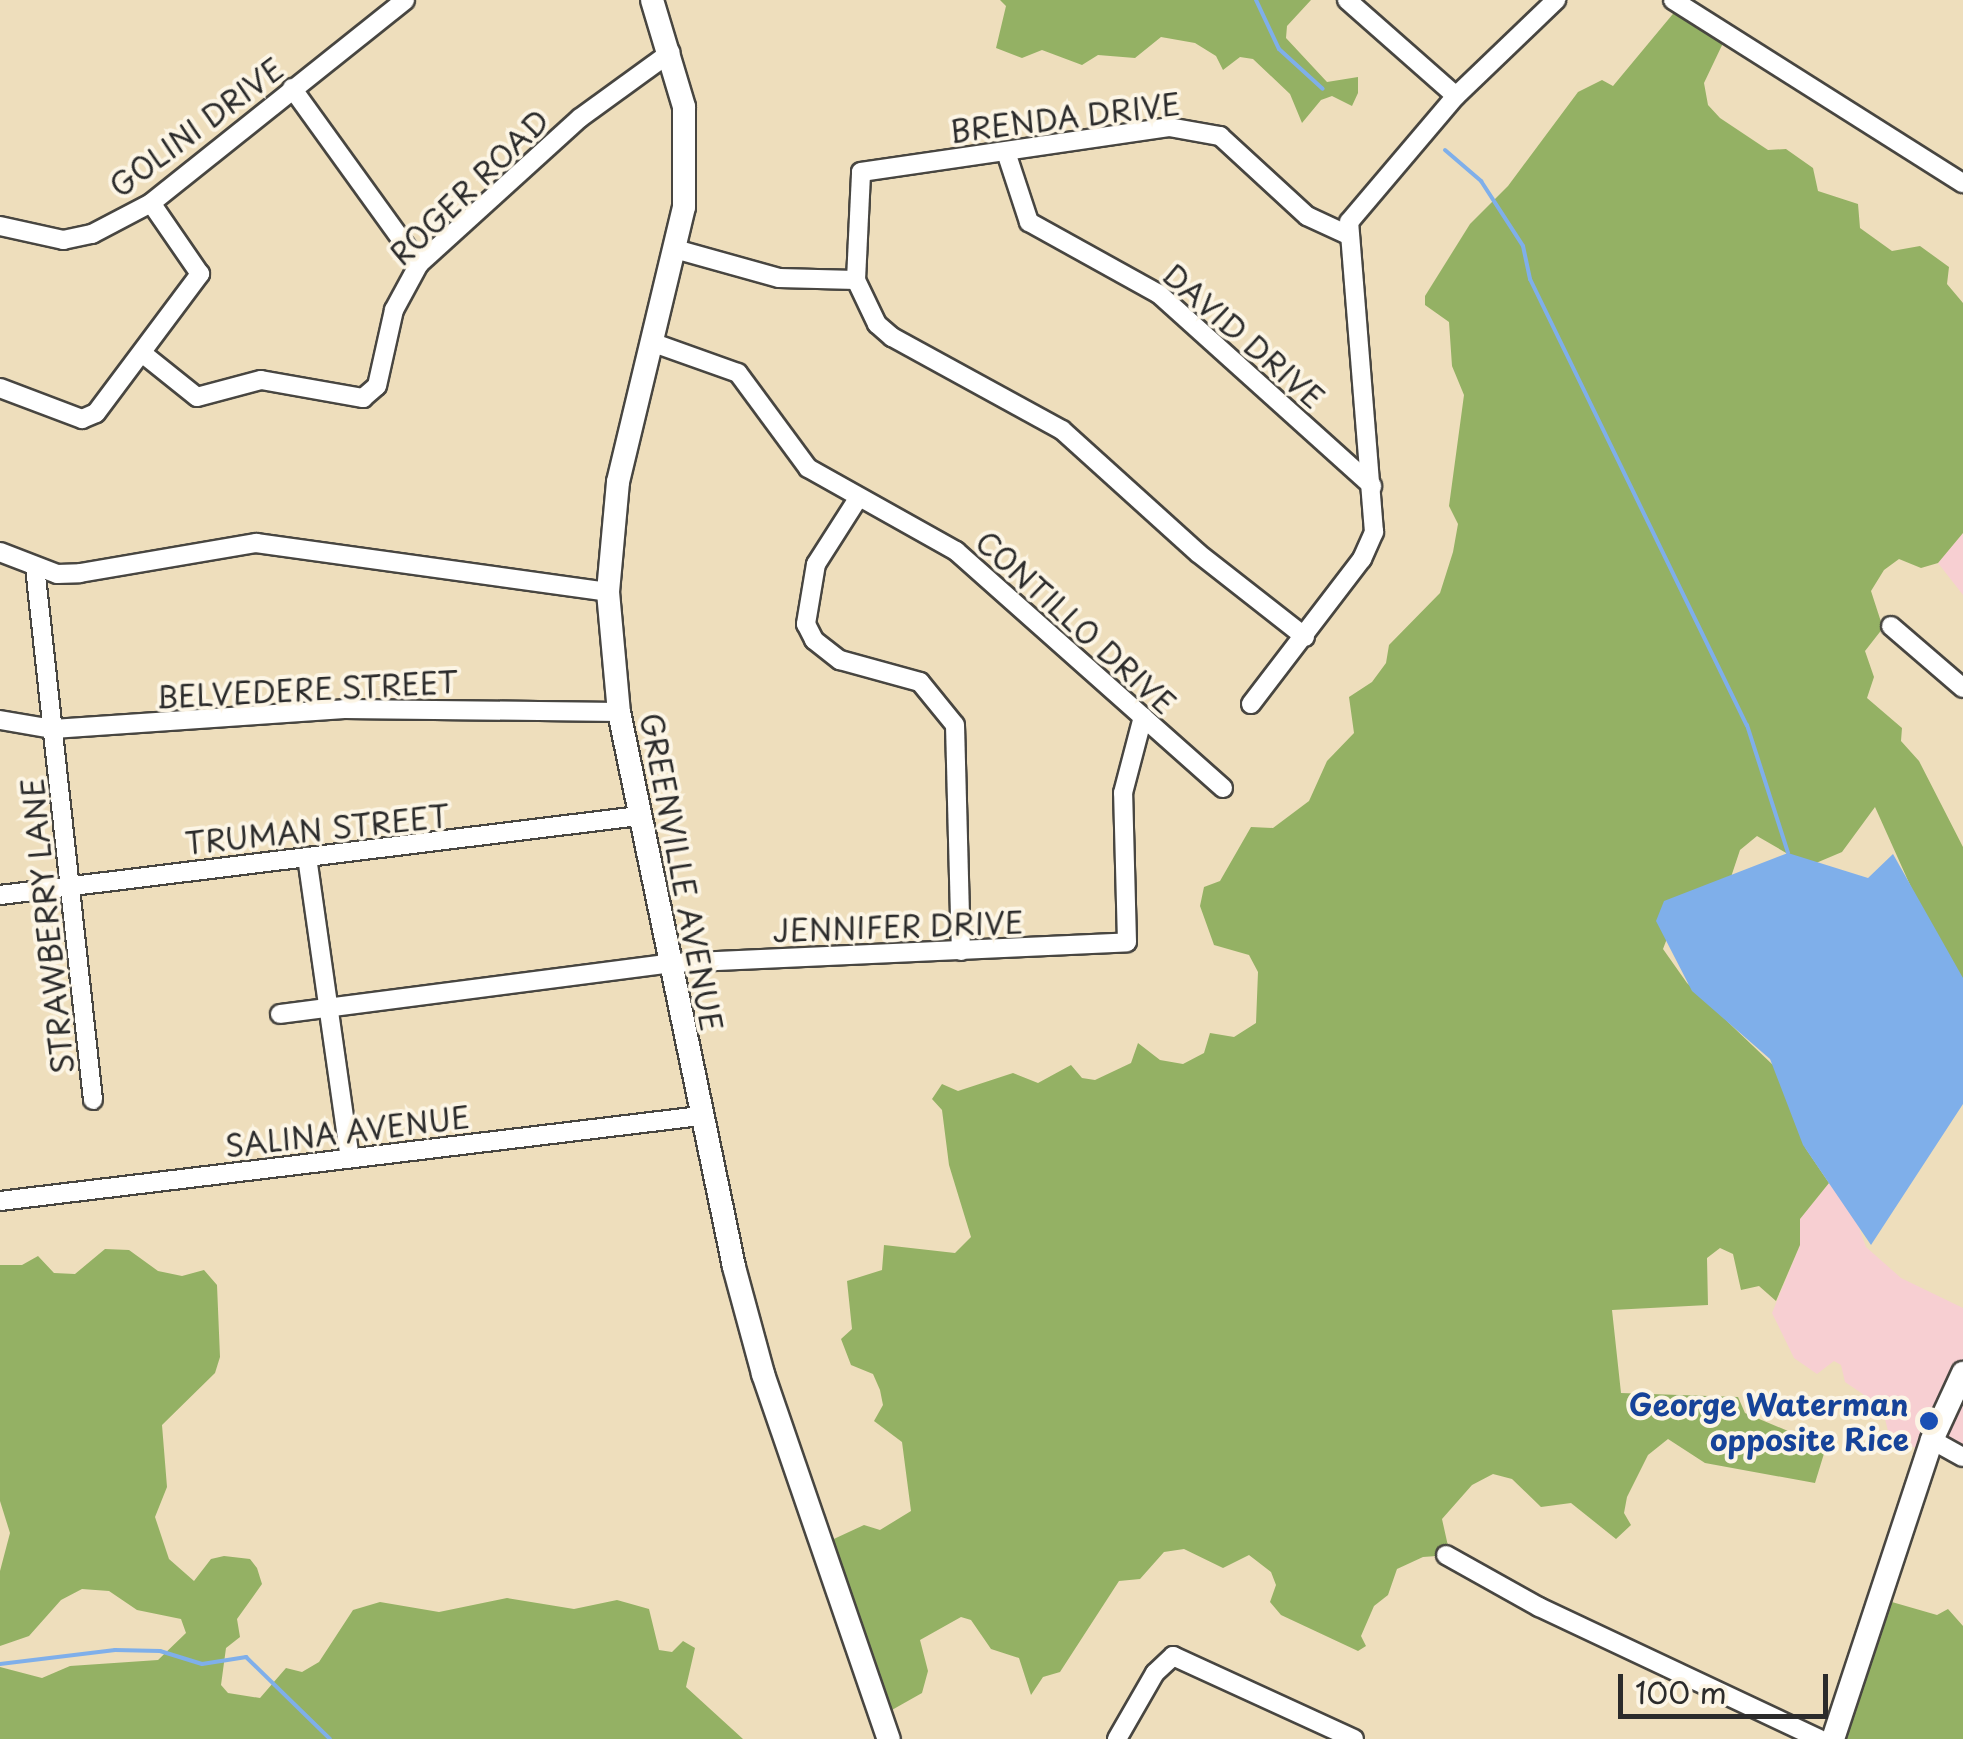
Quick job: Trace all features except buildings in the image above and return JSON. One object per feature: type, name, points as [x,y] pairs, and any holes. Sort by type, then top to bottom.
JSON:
[{"type":"street","name":"GOLINI DRIVE","points":[[0,226],[63,240],[92,234],[151,202],[404,0]]},
{"type":"street","name":"GREENVILLE AVENUE","points":[[652,0],[671,52],[687,138],[675,250],[618,482],[608,592],[619,712],[700,1116],[763,1374],[888,1739]]},
{"type":"street","points":[[1348,0],[1456,96]]},
{"type":"street","points":[[1252,704],[1306,637],[1369,545],[1376,520],[1348,235],[1357,209],[1456,96],[1556,0]]},
{"type":"street","points":[[1674,0],[1963,184]]},
{"type":"street","name":"ROGER ROAD","points":[[142,354],[197,397],[262,380],[364,398],[377,386],[394,310],[419,264],[566,129],[671,52]]},
{"type":"street","points":[[292,88],[419,264]]},
{"type":"street","name":"BRENDA DRIVE","points":[[856,280],[861,172],[1169,127],[1202,129],[1220,136],[1307,216],[1348,235]]},
{"type":"street","name":"DAVID DRIVE","points":[[1006,152],[1029,222],[1158,294],[1372,486]]},
{"type":"street","points":[[0,388],[88,417],[142,354],[200,274],[151,202]]},
{"type":"street","points":[[675,250],[779,278],[856,280],[877,324],[892,337],[1062,430],[1198,553],[1306,637]]},
{"type":"street","name":"CONTILLO DRIVE","points":[[651,342],[738,372],[795,456],[858,500],[956,551],[1223,788]]},
{"type":"street","points":[[858,500],[816,564],[806,624],[814,640],[840,660],[920,682],[955,725],[961,952]]},
{"type":"street","points":[[0,552],[36,567],[80,573],[256,543],[608,592]]},
{"type":"street","name":"STRAWBERRY LANE","points":[[36,567],[93,1100]]},
{"type":"street","points":[[1891,626],[1963,688]]},
{"type":"street","name":"BELVEDERE STREET","points":[[0,720],[53,730],[344,710],[619,712]]},
{"type":"street","name":"JENNIFER DRIVE","points":[[280,1014],[670,964],[1127,942],[1123,793],[1143,717]]},
{"type":"street","name":"TRUMAN STREET","points":[[0,895],[639,816]]},
{"type":"street","points":[[307,857],[350,1158]]},
{"type":"street","name":"SALINA AVENUE","points":[[0,1200],[700,1116]]},
{"type":"street","points":[[1833,1739],[1932,1440],[1963,1373]]},
{"type":"street","points":[[1932,1440],[1963,1456]]},
{"type":"street","points":[[1446,1556],[1539,1607],[1820,1739]]},
{"type":"street","points":[[1117,1739],[1173,1656],[1354,1739]]},
{"type":"shaded area","points":[[1963,533],[1963,595],[1938,563]]},
{"type":"shaded area","points":[[1829,1183],[1854,1214],[1866,1247],[1901,1278],[1963,1308],[1963,1462],[1935,1441],[1925,1451],[1901,1443],[1888,1431],[1882,1407],[1845,1382],[1841,1365],[1834,1361],[1817,1374],[1794,1358],[1772,1313],[1800,1245],[1800,1219]]},
{"type":"green space","points":[[1000,0],[1311,0],[1287,26],[1286,38],[1327,82],[1358,77],[1358,93],[1352,106],[1332,96],[1321,100],[1302,123],[1290,94],[1253,59],[1240,57],[1223,70],[1216,56],[1195,43],[1161,37],[1135,58],[1098,55],[1082,65],[1042,50],[1022,58],[996,48],[1006,6]]},
{"type":"green space","points":[[1677,9],[1724,41],[1704,83],[1708,105],[1720,118],[1768,150],[1786,149],[1813,168],[1818,191],[1858,204],[1860,228],[1892,251],[1920,246],[1949,267],[1947,284],[1963,303],[1963,533],[1938,563],[1921,568],[1899,559],[1884,570],[1871,591],[1883,628],[1865,651],[1874,677],[1867,698],[1902,728],[1901,741],[1919,761],[1963,847],[1963,1003],[1875,807],[1842,852],[1816,863],[1800,861],[1757,836],[1740,850],[1731,877],[1671,928],[1663,949],[1687,983],[1774,1066],[1806,1149],[1829,1183],[1800,1219],[1800,1245],[1776,1301],[1759,1286],[1741,1290],[1733,1254],[1720,1248],[1707,1258],[1708,1305],[1612,1310],[1621,1393],[1738,1397],[1745,1413],[1826,1447],[1815,1483],[1705,1463],[1668,1439],[1648,1455],[1627,1497],[1624,1513],[1631,1525],[1616,1539],[1571,1503],[1541,1507],[1512,1479],[1493,1474],[1472,1485],[1442,1519],[1450,1555],[1423,1557],[1397,1569],[1388,1595],[1374,1606],[1361,1636],[1366,1646],[1358,1651],[1281,1615],[1270,1602],[1276,1585],[1271,1572],[1249,1555],[1223,1568],[1184,1549],[1164,1552],[1140,1579],[1119,1581],[1060,1672],[1043,1677],[1031,1695],[1019,1658],[991,1649],[971,1620],[961,1617],[920,1640],[928,1671],[922,1693],[883,1715],[823,1544],[864,1525],[880,1530],[911,1511],[902,1442],[874,1421],[883,1405],[880,1390],[873,1374],[851,1365],[841,1339],[852,1329],[847,1281],[882,1270],[884,1245],[955,1253],[971,1237],[949,1165],[942,1110],[932,1099],[942,1084],[958,1091],[1013,1073],[1038,1083],[1071,1065],[1082,1078],[1095,1080],[1131,1063],[1138,1043],[1160,1060],[1183,1064],[1204,1053],[1210,1033],[1234,1037],[1256,1023],[1258,972],[1249,955],[1214,945],[1200,906],[1204,887],[1220,881],[1251,827],[1273,828],[1309,801],[1327,761],[1354,733],[1349,697],[1372,682],[1386,663],[1389,645],[1440,593],[1453,552],[1458,524],[1449,506],[1464,395],[1452,366],[1449,322],[1425,305],[1425,296],[1470,224],[1508,186],[1578,92],[1602,80],[1613,86]]},
{"type":"green space","points":[[105,1249],[129,1250],[158,1271],[182,1276],[204,1270],[217,1285],[220,1357],[215,1373],[162,1425],[167,1487],[155,1517],[169,1559],[194,1581],[211,1559],[224,1556],[250,1559],[257,1568],[262,1584],[237,1619],[240,1637],[226,1648],[221,1685],[228,1693],[260,1698],[286,1668],[302,1672],[319,1662],[353,1610],[380,1602],[439,1612],[507,1598],[574,1609],[617,1600],[649,1609],[659,1650],[672,1652],[683,1641],[695,1648],[686,1687],[743,1739],[0,1739],[0,1667],[42,1678],[70,1666],[158,1660],[186,1633],[181,1619],[137,1610],[109,1591],[82,1589],[61,1600],[29,1636],[0,1646],[0,1571],[10,1533],[0,1501],[0,1265],[22,1265],[38,1256],[54,1273],[75,1274]]},
{"type":"green space","points":[[1885,1600],[1937,1615],[1948,1609],[1963,1626],[1963,1739],[1834,1739]]},
{"type":"water","points":[[1788,853],[1868,878],[1893,854],[1963,978],[1963,1104],[1871,1245],[1803,1145],[1770,1059],[1692,991],[1656,921],[1664,901]]},
{"type":"waterway","points":[[1256,0],[1279,49],[1323,89]]},
{"type":"waterway","points":[[1445,150],[1481,181],[1523,246],[1530,279],[1747,725],[1788,853]]},
{"type":"waterway","points":[[0,1664],[115,1650],[160,1651],[202,1664],[246,1657],[330,1739]]},
{"type":"place","name":"George Waterman opposite Rice","points":[[1929,1421]]}]
